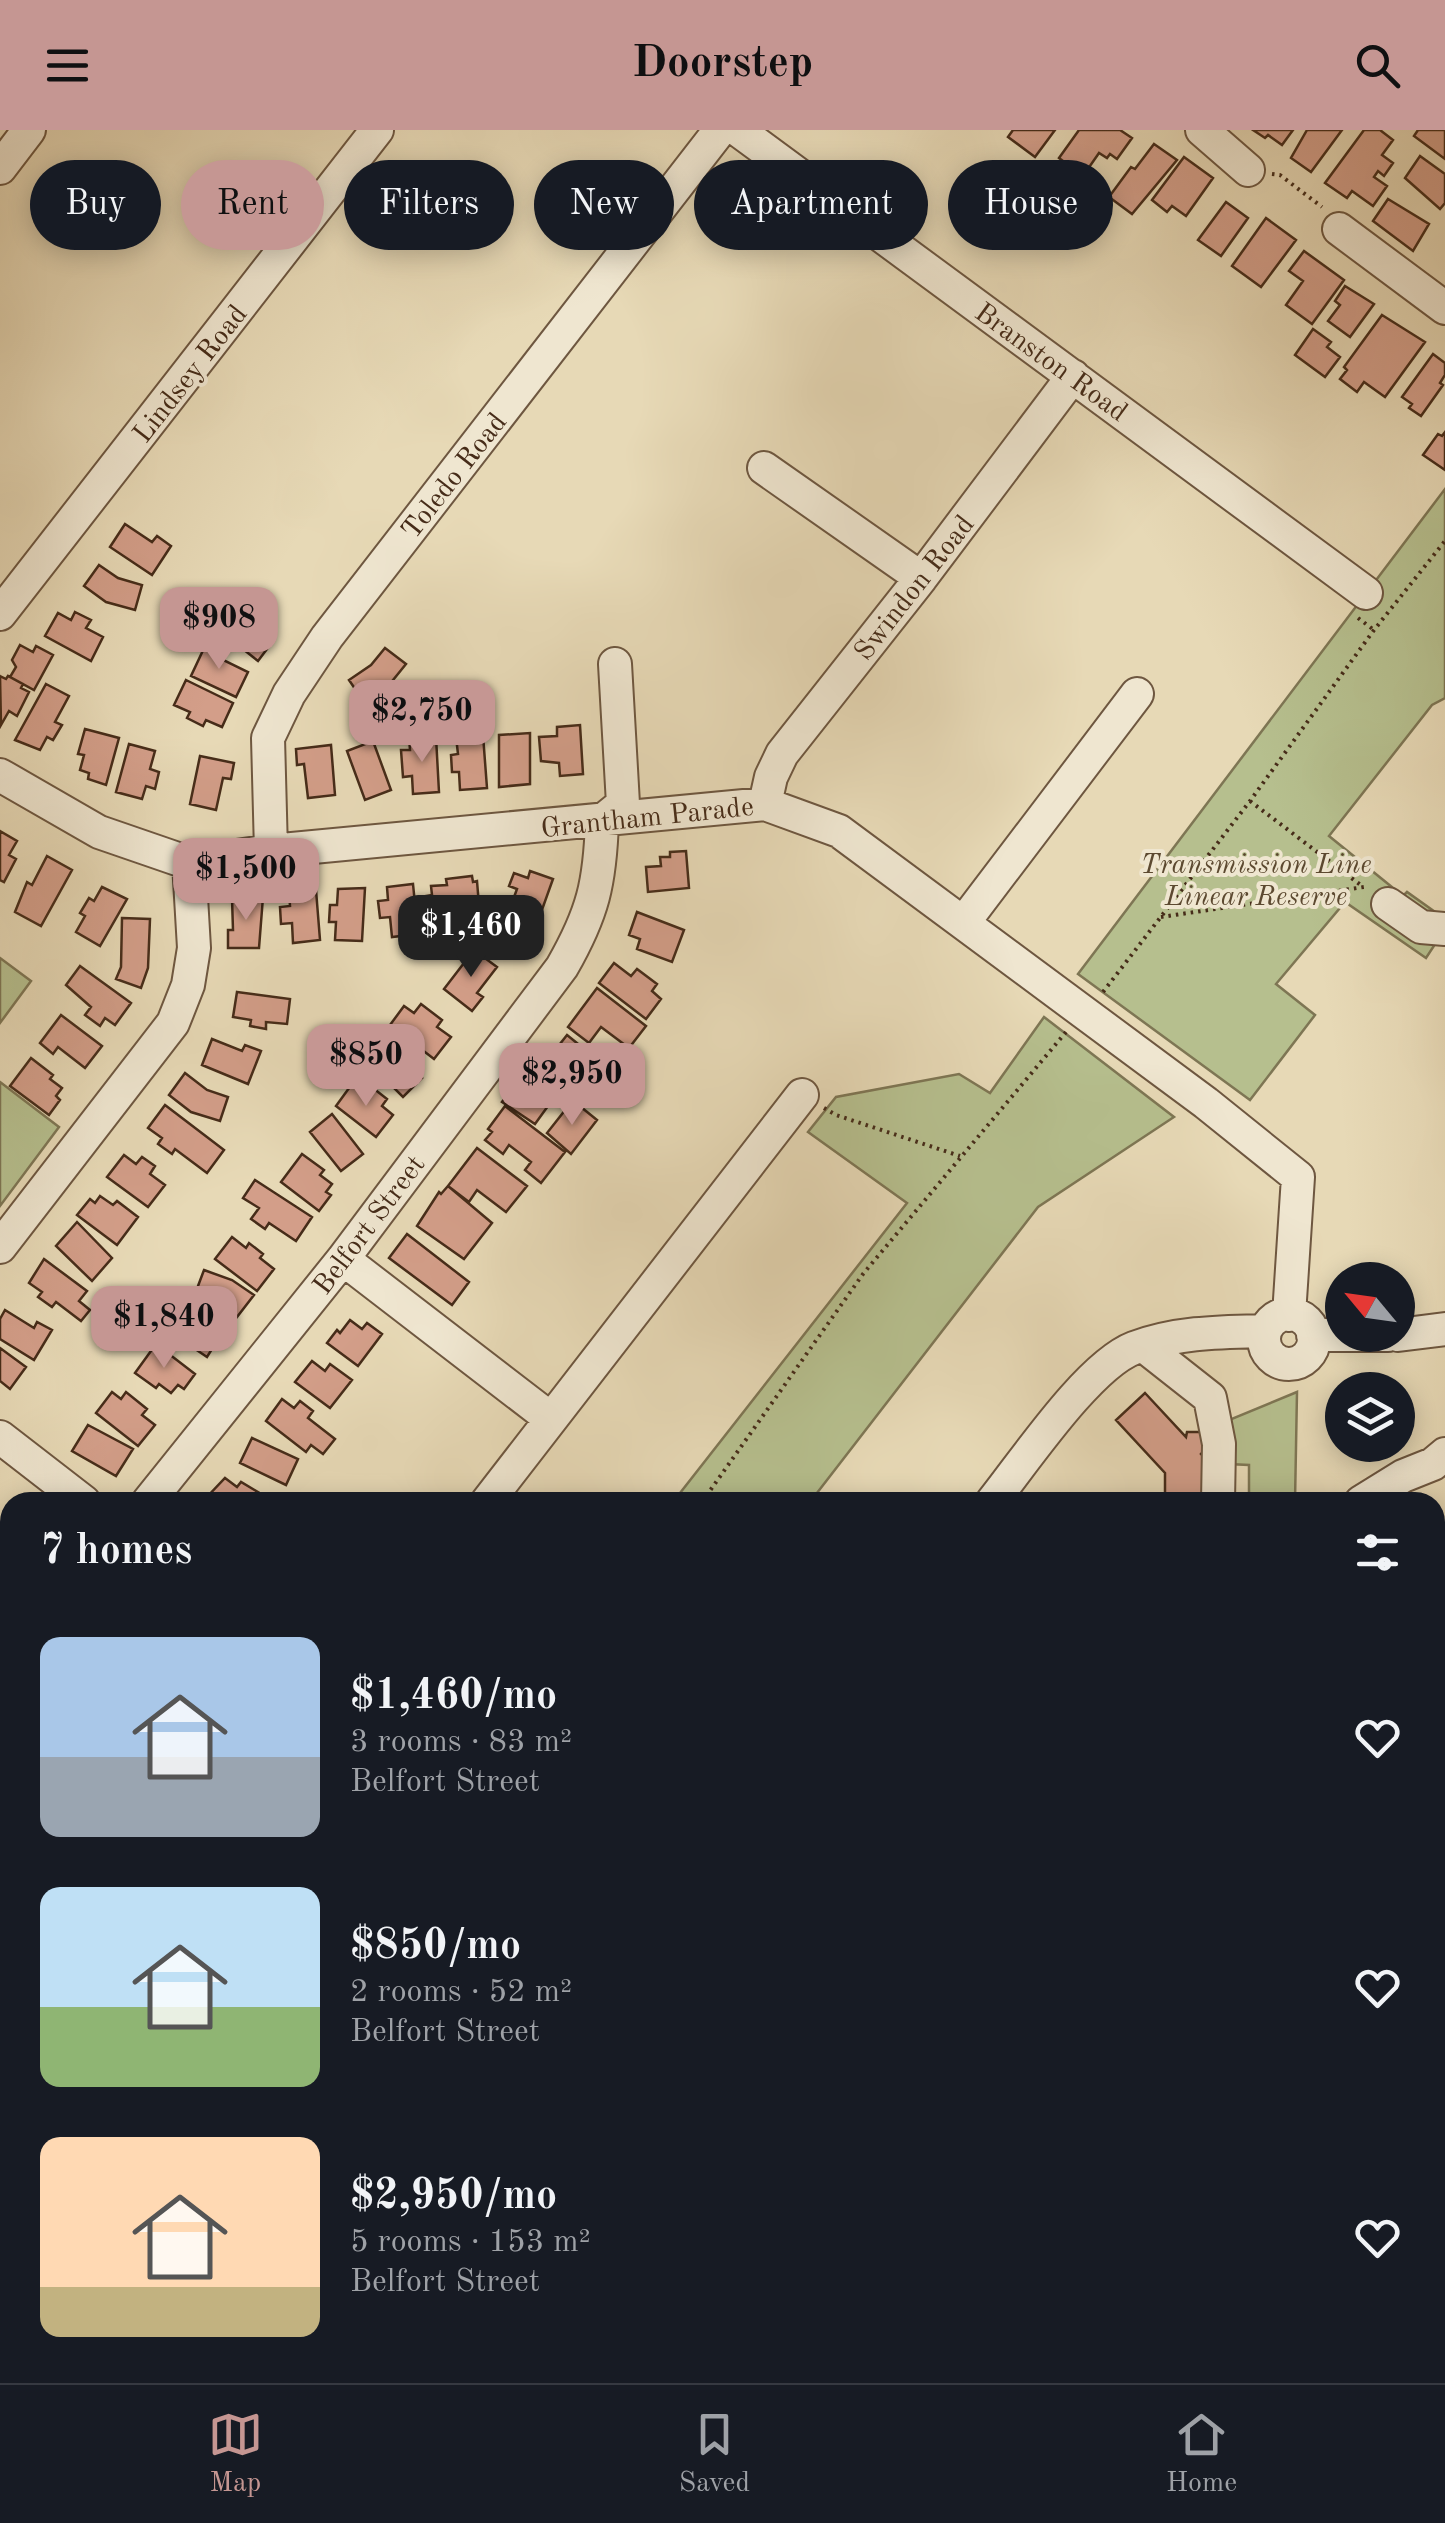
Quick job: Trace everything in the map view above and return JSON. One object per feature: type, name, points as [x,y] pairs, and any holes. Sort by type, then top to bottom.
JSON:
[{"type":"street","points":[[0,168],[29,130]]},
{"type":"street","name":"Lindsey Road","points":[[0,614],[376,130]]},
{"type":"street","name":"Toledo Road","points":[[270,851],[268,738],[289,694],[327,637],[720,130]]},
{"type":"street","name":"Branston Road","points":[[738,130],[1366,593]]},
{"type":"street","points":[[1202,130],[1248,170]]},
{"type":"street","points":[[1338,229],[1440,292]]},
{"type":"street","name":"Swindon Road","points":[[765,804],[771,777],[782,754],[1073,376]]},
{"type":"street","points":[[764,468],[921,578]]},
{"type":"street","points":[[602,822],[623,804],[615,664]]},
{"type":"street","points":[[964,922],[1138,694]]},
{"type":"street","name":"Grantham Parade","points":[[0,775],[99,832],[189,862],[765,804],[839,831],[1206,1103],[1298,1178],[1289,1327]]},
{"type":"street","name":"Belfort Street","points":[[156,1492],[343,1259],[562,967],[596,894],[602,822]]},
{"type":"street","points":[[0,1247],[173,1023],[188,985],[194,948],[189,862]]},
{"type":"street","points":[[1376,896],[1421,926],[1445,930]]},
{"type":"street","points":[[496,1492],[802,1095]]},
{"type":"street","points":[[343,1259],[551,1419]]},
{"type":"street","points":[[1000,1492],[1082,1388],[1130,1349],[1196,1332],[1289,1327],[1325,1330]]},
{"type":"street","points":[[1415,1332],[1445,1329]]},
{"type":"street","points":[[1144,1346],[1210,1398],[1219,1444],[1218,1492]]},
{"type":"street","points":[[0,1438],[71,1492]]},
{"type":"street","points":[[1377,1492],[1445,1454]]},
{"type":"path","points":[[1248,170],[1280,175],[1333,216],[1338,229]]},
{"type":"path","points":[[1100,996],[1445,541]]},
{"type":"path","points":[[1250,801],[1376,896]]},
{"type":"path","points":[[1161,917],[1376,896]]},
{"type":"path","points":[[709,1492],[863,1274],[1076,1021]]},
{"type":"path","points":[[802,1095],[836,1115],[960,1156]]},
{"type":"green space","name":"Transmission Line Linear Reserve","points":[[1445,489],[1445,698],[1432,705],[1329,836],[1403,896],[1407,892],[1445,919],[1445,929],[1426,958],[1345,902],[1276,984],[1315,1015],[1250,1100],[1078,974]]},
{"type":"green space","points":[[0,958],[31,981],[0,1023]]},
{"type":"green space","points":[[1044,1017],[1174,1117],[1038,1207],[818,1492],[681,1492],[907,1203],[808,1132],[836,1097],[959,1074],[990,1093]]},
{"type":"green space","points":[[0,1082],[59,1127],[0,1206]]},
{"type":"green space","points":[[1297,1392],[1295,1492],[1249,1492],[1249,1465],[1228,1464],[1229,1420]]},
{"type":"building","points":[[1013,130],[1055,130],[1035,157],[1008,137]]},
{"type":"building","points":[[1079,130],[1120,130],[1132,138],[1117,159],[1099,153],[1094,160],[1059,158]]},
{"type":"building","points":[[1253,130],[1293,130],[1282,145]]},
{"type":"building","points":[[1307,130],[1342,130],[1311,172],[1291,158]]},
{"type":"building","points":[[1364,130],[1380,130],[1393,140],[1382,155],[1393,163],[1384,176],[1378,171],[1374,177],[1387,186],[1373,206],[1352,191],[1347,198],[1325,183]]},
{"type":"building","points":[[1418,130],[1445,130],[1445,159],[1414,136]]},
{"type":"building","points":[[1154,144],[1177,160],[1132,214],[1113,200],[1113,192],[1131,167],[1135,169]]},
{"type":"building","points":[[1420,156],[1445,174],[1445,203],[1440,209],[1405,178]]},
{"type":"building","points":[[1184,157],[1213,178],[1186,216],[1172,206],[1167,212],[1152,200]]},
{"type":"building","points":[[1388,199],[1429,224],[1413,251],[1373,221]]},
{"type":"building","points":[[1226,202],[1248,218],[1221,256],[1198,240]]},
{"type":"building","points":[[1266,218],[1296,240],[1261,287],[1232,266]]},
{"type":"building","points":[[1304,251],[1344,280],[1312,324],[1286,305],[1303,281],[1289,271]]},
{"type":"building","points":[[1345,286],[1374,304],[1350,337],[1328,321],[1340,305],[1335,301]]},
{"type":"building","points":[[1382,315],[1425,342],[1385,397],[1364,382],[1357,392],[1340,379],[1347,370],[1344,367]]},
{"type":"building","points":[[1313,329],[1331,342],[1327,347],[1340,357],[1325,377],[1295,355]]},
{"type":"building","points":[[1433,354],[1445,363],[1445,375],[1440,383],[1443,385],[1421,416],[1402,397]]},
{"type":"building","points":[[1445,432],[1445,470],[1423,455],[1438,434],[1442,436]]},
{"type":"building","points":[[125,524],[152,542],[157,536],[171,546],[152,575],[110,547]]},
{"type":"building","points":[[99,565],[118,578],[142,585],[135,610],[106,602],[84,586]]},
{"type":"building","points":[[241,602],[263,619],[259,624],[271,633],[265,641],[270,645],[258,661],[219,630]]},
{"type":"building","points":[[75,612],[91,620],[86,628],[103,637],[91,661],[45,636],[58,613],[71,620]]},
{"type":"building","points":[[206,644],[222,652],[219,658],[248,672],[236,697],[191,676]]},
{"type":"building","points":[[20,645],[33,652],[36,646],[53,655],[34,690],[10,677],[16,667],[12,660]]},
{"type":"building","points":[[385,648],[406,664],[389,685],[364,702],[349,680],[371,665]]},
{"type":"building","points":[[0,676],[23,684],[21,688],[29,692],[17,716],[9,711],[1,725]]},
{"type":"building","points":[[186,680],[233,703],[222,727],[206,720],[203,726],[187,718],[190,712],[174,705]]},
{"type":"building","points":[[46,684],[69,696],[55,722],[62,725],[53,740],[47,737],[40,750],[15,740]]},
{"type":"building","points":[[580,725],[583,774],[560,776],[559,763],[541,761],[539,737],[557,736],[557,727]]},
{"type":"building","points":[[85,729],[119,738],[106,785],[88,779],[89,773],[80,770],[84,755],[78,754]]},
{"type":"building","points":[[530,733],[530,784],[499,787],[499,735]]},
{"type":"building","points":[[483,735],[487,788],[460,790],[459,772],[452,772],[451,755],[458,754],[456,737]]},
{"type":"building","points":[[436,737],[439,792],[413,794],[412,776],[403,777],[401,750],[410,750],[409,738]]},
{"type":"building","points":[[373,741],[391,790],[365,800],[347,751]]},
{"type":"building","points":[[129,744],[155,751],[150,769],[159,772],[155,789],[146,786],[142,799],[116,792]]},
{"type":"building","points":[[331,745],[335,795],[308,798],[304,764],[297,765],[296,749]]},
{"type":"building","points":[[200,756],[234,763],[231,779],[223,778],[216,810],[190,804]]},
{"type":"building","points":[[0,831],[17,841],[9,855],[16,859],[4,882],[0,880]]},
{"type":"building","points":[[686,851],[689,888],[648,892],[646,867],[661,866],[660,857],[670,857],[670,852]]},
{"type":"building","points":[[47,856],[72,870],[41,926],[15,912],[27,882],[32,885]]},
{"type":"building","points":[[530,871],[553,879],[538,921],[509,911],[517,889],[509,886],[514,873],[528,878]]},
{"type":"building","points":[[472,876],[473,882],[477,881],[480,918],[465,919],[465,912],[428,915],[426,896],[432,895],[431,886],[447,885],[446,879]]},
{"type":"building","points":[[413,884],[418,934],[392,937],[390,917],[380,918],[378,901],[388,900],[387,887]]},
{"type":"building","points":[[102,887],[127,899],[100,946],[76,932],[85,916],[80,913]]},
{"type":"building","points":[[365,888],[362,941],[335,940],[336,922],[329,922],[330,905],[337,905],[338,889]]},
{"type":"building","points":[[316,890],[320,940],[293,943],[292,923],[281,924],[280,907],[290,906],[289,892]]},
{"type":"building","points":[[263,897],[259,948],[228,948],[228,930],[233,930],[232,898]]},
{"type":"building","points":[[637,912],[684,930],[672,962],[637,949],[640,939],[629,935]]},
{"type":"building","points":[[122,918],[150,919],[148,968],[141,988],[116,979],[121,967]]},
{"type":"building","points":[[474,950],[497,967],[477,993],[483,997],[472,1011],[444,989]]},
{"type":"building","points":[[614,963],[631,976],[637,969],[657,984],[652,991],[661,999],[646,1019],[599,983]]},
{"type":"building","points":[[80,966],[131,1003],[115,1025],[105,1018],[100,1026],[85,1015],[91,1007],[66,985]]},
{"type":"building","points":[[597,988],[646,1026],[629,1048],[601,1027],[589,1043],[568,1027]]},
{"type":"building","points":[[237,992],[290,999],[287,1024],[266,1022],[266,1029],[250,1026],[251,1020],[233,1017]]},
{"type":"building","points":[[421,1004],[442,1020],[437,1027],[451,1037],[434,1059],[390,1025],[404,1006],[414,1013]]},
{"type":"building","points":[[61,1015],[102,1046],[85,1068],[58,1047],[53,1054],[40,1043]]},
{"type":"building","points":[[567,1035],[588,1052],[581,1062],[587,1067],[591,1062],[603,1071],[583,1098],[537,1063],[550,1045],[556,1049]]},
{"type":"building","points":[[391,1038],[403,1059],[422,1078],[403,1097],[384,1078],[369,1050]]},
{"type":"building","points":[[212,1039],[242,1051],[245,1045],[261,1051],[248,1084],[202,1065]]},
{"type":"building","points":[[31,1058],[53,1075],[50,1079],[62,1088],[56,1096],[60,1100],[49,1115],[10,1086]]},
{"type":"building","points":[[527,1069],[550,1087],[540,1100],[548,1106],[535,1124],[502,1102]]},
{"type":"building","points":[[185,1073],[207,1090],[228,1097],[220,1121],[191,1112],[169,1095]]},
{"type":"building","points":[[352,1084],[368,1095],[373,1088],[387,1099],[382,1106],[393,1115],[376,1137],[336,1106]]},
{"type":"building","points":[[576,1103],[597,1120],[571,1154],[547,1133],[566,1109],[569,1111]]},
{"type":"building","points":[[165,1105],[224,1150],[207,1173],[175,1149],[172,1154],[158,1144],[162,1138],[148,1128]]},
{"type":"building","points":[[505,1106],[565,1152],[541,1183],[525,1170],[531,1162],[509,1145],[503,1154],[485,1140]]},
{"type":"building","points":[[332,1114],[363,1154],[341,1171],[310,1132]]},
{"type":"building","points":[[477,1148],[527,1186],[506,1212],[477,1190],[469,1202],[448,1186]]},
{"type":"building","points":[[302,1154],[324,1170],[320,1175],[332,1184],[326,1192],[331,1195],[319,1211],[281,1182]]},
{"type":"building","points":[[124,1155],[136,1164],[142,1157],[155,1166],[150,1174],[165,1185],[148,1207],[107,1177]]},
{"type":"building","points":[[255,1180],[312,1217],[296,1241],[269,1223],[265,1229],[251,1219],[259,1208],[243,1198]]},
{"type":"building","points":[[448,1186],[492,1223],[464,1259],[417,1226],[439,1192]]},
{"type":"building","points":[[100,1196],[113,1205],[117,1201],[138,1217],[117,1245],[77,1215],[90,1199],[95,1203]]},
{"type":"building","points":[[77,1222],[112,1258],[92,1281],[56,1246]]},
{"type":"building","points":[[407,1234],[469,1282],[452,1305],[389,1258]]},
{"type":"building","points":[[232,1237],[246,1248],[249,1243],[274,1269],[257,1291],[215,1259]]},
{"type":"building","points":[[44,1259],[87,1291],[79,1301],[90,1310],[81,1321],[56,1302],[52,1307],[38,1297],[42,1292],[29,1283]]},
{"type":"building","points":[[204,1270],[232,1280],[254,1295],[237,1317],[216,1302],[195,1294]]},
{"type":"building","points":[[181,1306],[222,1333],[207,1357],[179,1338],[176,1344],[162,1335]]},
{"type":"building","points":[[5,1310],[34,1328],[37,1322],[52,1330],[34,1360],[0,1339],[0,1319]]},
{"type":"building","points":[[350,1320],[362,1329],[367,1323],[382,1334],[358,1366],[327,1343]]},
{"type":"building","points":[[156,1344],[195,1374],[184,1389],[178,1385],[171,1393],[135,1373]]},
{"type":"building","points":[[0,1348],[26,1367],[10,1389],[0,1381]]},
{"type":"building","points":[[312,1361],[325,1371],[330,1364],[352,1380],[330,1408],[295,1382]]},
{"type":"building","points":[[112,1392],[121,1399],[126,1392],[147,1409],[142,1415],[155,1425],[138,1446],[96,1413]]},
{"type":"building","points":[[1145,1393],[1186,1437],[1187,1432],[1202,1432],[1209,1445],[1201,1454],[1205,1458],[1204,1492],[1165,1492],[1165,1473],[1116,1420]]},
{"type":"building","points":[[282,1399],[294,1408],[300,1401],[313,1411],[308,1418],[335,1439],[323,1454],[311,1445],[306,1452],[266,1421]]},
{"type":"building","points":[[88,1425],[133,1449],[116,1476],[72,1451]]},
{"type":"building","points":[[252,1438],[298,1459],[286,1485],[240,1463]]},
{"type":"building","points":[[225,1478],[237,1487],[241,1482],[258,1492],[212,1492]]}]
